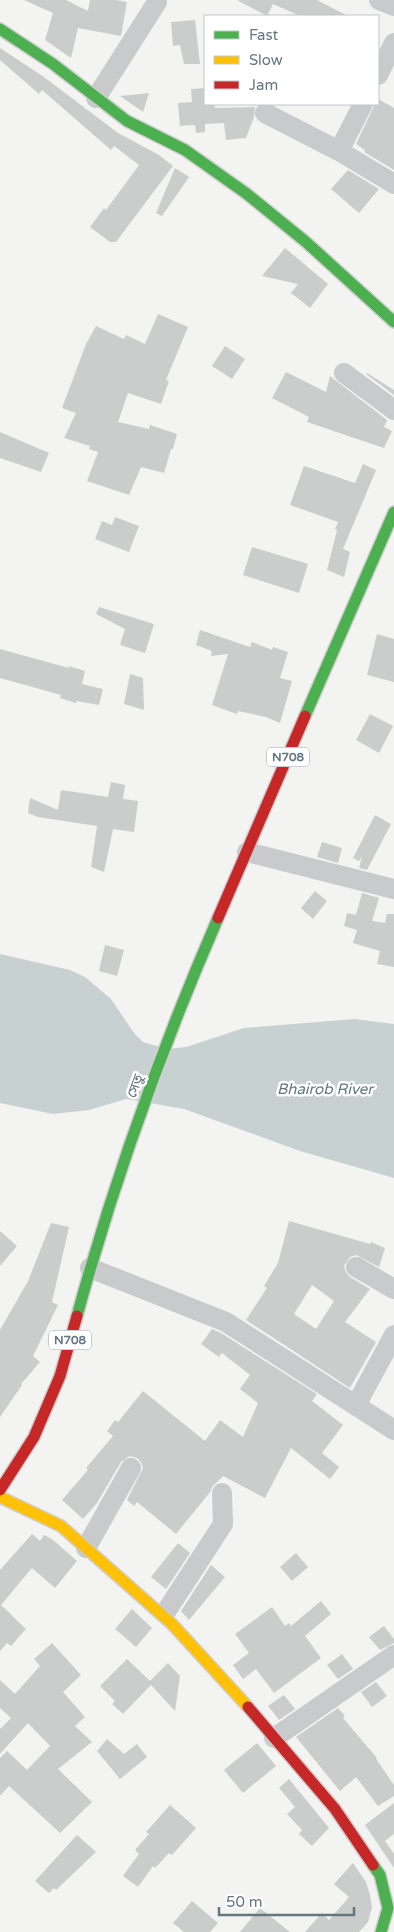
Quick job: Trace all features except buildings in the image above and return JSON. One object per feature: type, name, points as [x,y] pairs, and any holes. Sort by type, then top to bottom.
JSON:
[{"type":"main road","points":[[0,29],[53,64],[127,121],[186,150],[247,194],[306,242],[394,322]]},
{"type":"main road","name":"N708","points":[[247,852],[394,512]]},
{"type":"main road","name":"সেতু","points":[[90,1268],[117,1181],[182,1001],[247,852]]},
{"type":"main road","name":"N708","points":[[0,1490],[34,1437],[60,1376],[90,1268]]},
{"type":"main road","points":[[0,1497],[61,1526],[172,1624],[274,1738],[334,1809],[380,1875],[391,1905],[381,1932]]},
{"type":"street","points":[[379,0],[394,6]]},
{"type":"street","points":[[96,98],[157,2]]},
{"type":"street","points":[[379,73],[394,43]]},
{"type":"street","points":[[339,150],[362,105]]},
{"type":"street","points":[[265,113],[339,150],[394,184]]},
{"type":"street","points":[[344,373],[394,410]]},
{"type":"street","points":[[247,852],[394,889]]},
{"type":"street","points":[[356,1267],[394,1289]]},
{"type":"street","points":[[90,1268],[226,1322],[394,1430]]},
{"type":"street","points":[[356,1405],[394,1335]]},
{"type":"street","points":[[86,1548],[131,1468]]},
{"type":"street","points":[[167,1610],[223,1524],[222,1493]]},
{"type":"street","points":[[274,1738],[394,1655]]},
{"type":"water","name":"Bhairob River","points":[[0,954],[70,970],[85,977],[111,999],[134,1033],[143,1042],[167,1049],[186,1047],[244,1028],[354,1019],[394,1024],[394,1178],[300,1151],[184,1109],[126,1099],[89,1110],[53,1114],[0,1103]]},
{"type":"traffic: fast","points":[[0,29],[53,64],[127,121],[185,150],[247,194],[306,242],[394,322]]},
{"type":"traffic: fast","points":[[305,716],[394,512]]},
{"type":"traffic: fast","points":[[77,1316],[91,1265],[140,1114],[218,918]]},
{"type":"traffic: fast","points":[[373,1865],[380,1875],[388,1908],[381,1932]]},
{"type":"traffic: slow","points":[[0,1497],[61,1526],[172,1624],[248,1707]]},
{"type":"traffic: jam","points":[[218,918],[305,716]]},
{"type":"traffic: jam","points":[[0,1490],[34,1437],[60,1376],[77,1316]]},
{"type":"traffic: jam","points":[[248,1707],[335,1809],[373,1865]]}]
